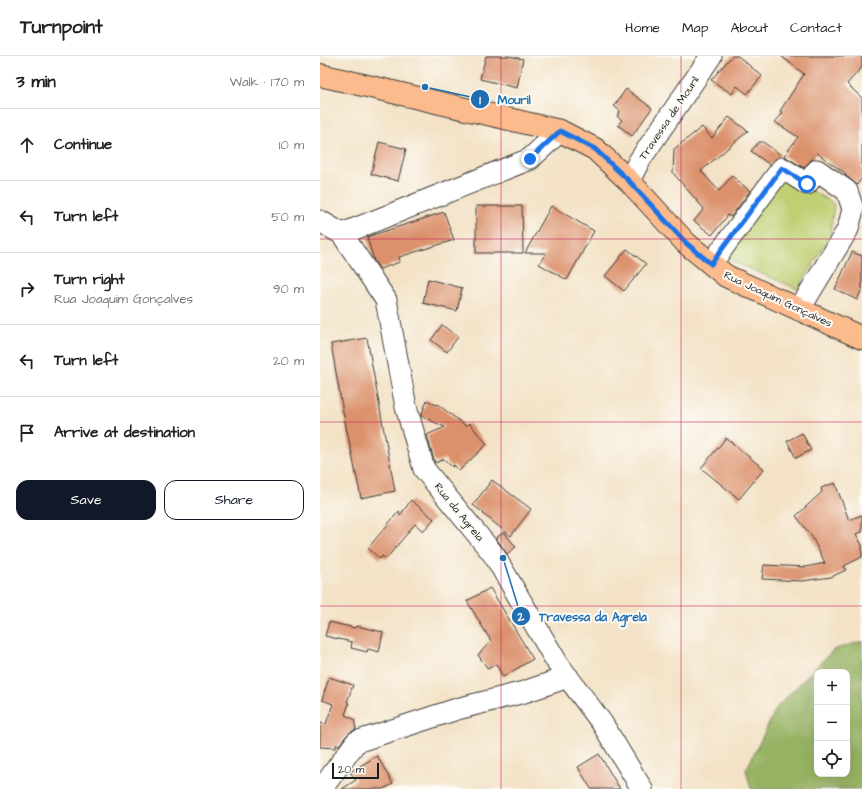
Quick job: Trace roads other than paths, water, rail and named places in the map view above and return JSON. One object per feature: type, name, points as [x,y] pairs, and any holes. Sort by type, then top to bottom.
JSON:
[{"type":"main road","name":"Rua Joaquim Gonçalves","points":[[320,75],[560,131],[595,149],[629,181],[686,243],[726,276],[862,338]]},
{"type":"street","name":"Travessa de Mouril","points":[[629,181],[639,161],[711,56]]},
{"type":"street","points":[[342,234],[530,159],[560,131]]},
{"type":"street","points":[[711,264],[782,168],[807,184],[817,170],[846,191],[853,209],[848,229],[799,310]]},
{"type":"street","name":"Rua da Agrela","points":[[320,221],[342,234],[386,300],[406,407],[424,469],[494,556],[558,664],[602,723],[642,789]]},
{"type":"street","points":[[323,789],[356,742],[457,709],[524,692],[568,677]]},
{"type":"place","name":"Mouril","points":[[425,87]]},
{"type":"place","name":"Travessa da Agrela","points":[[503,558]]}]
